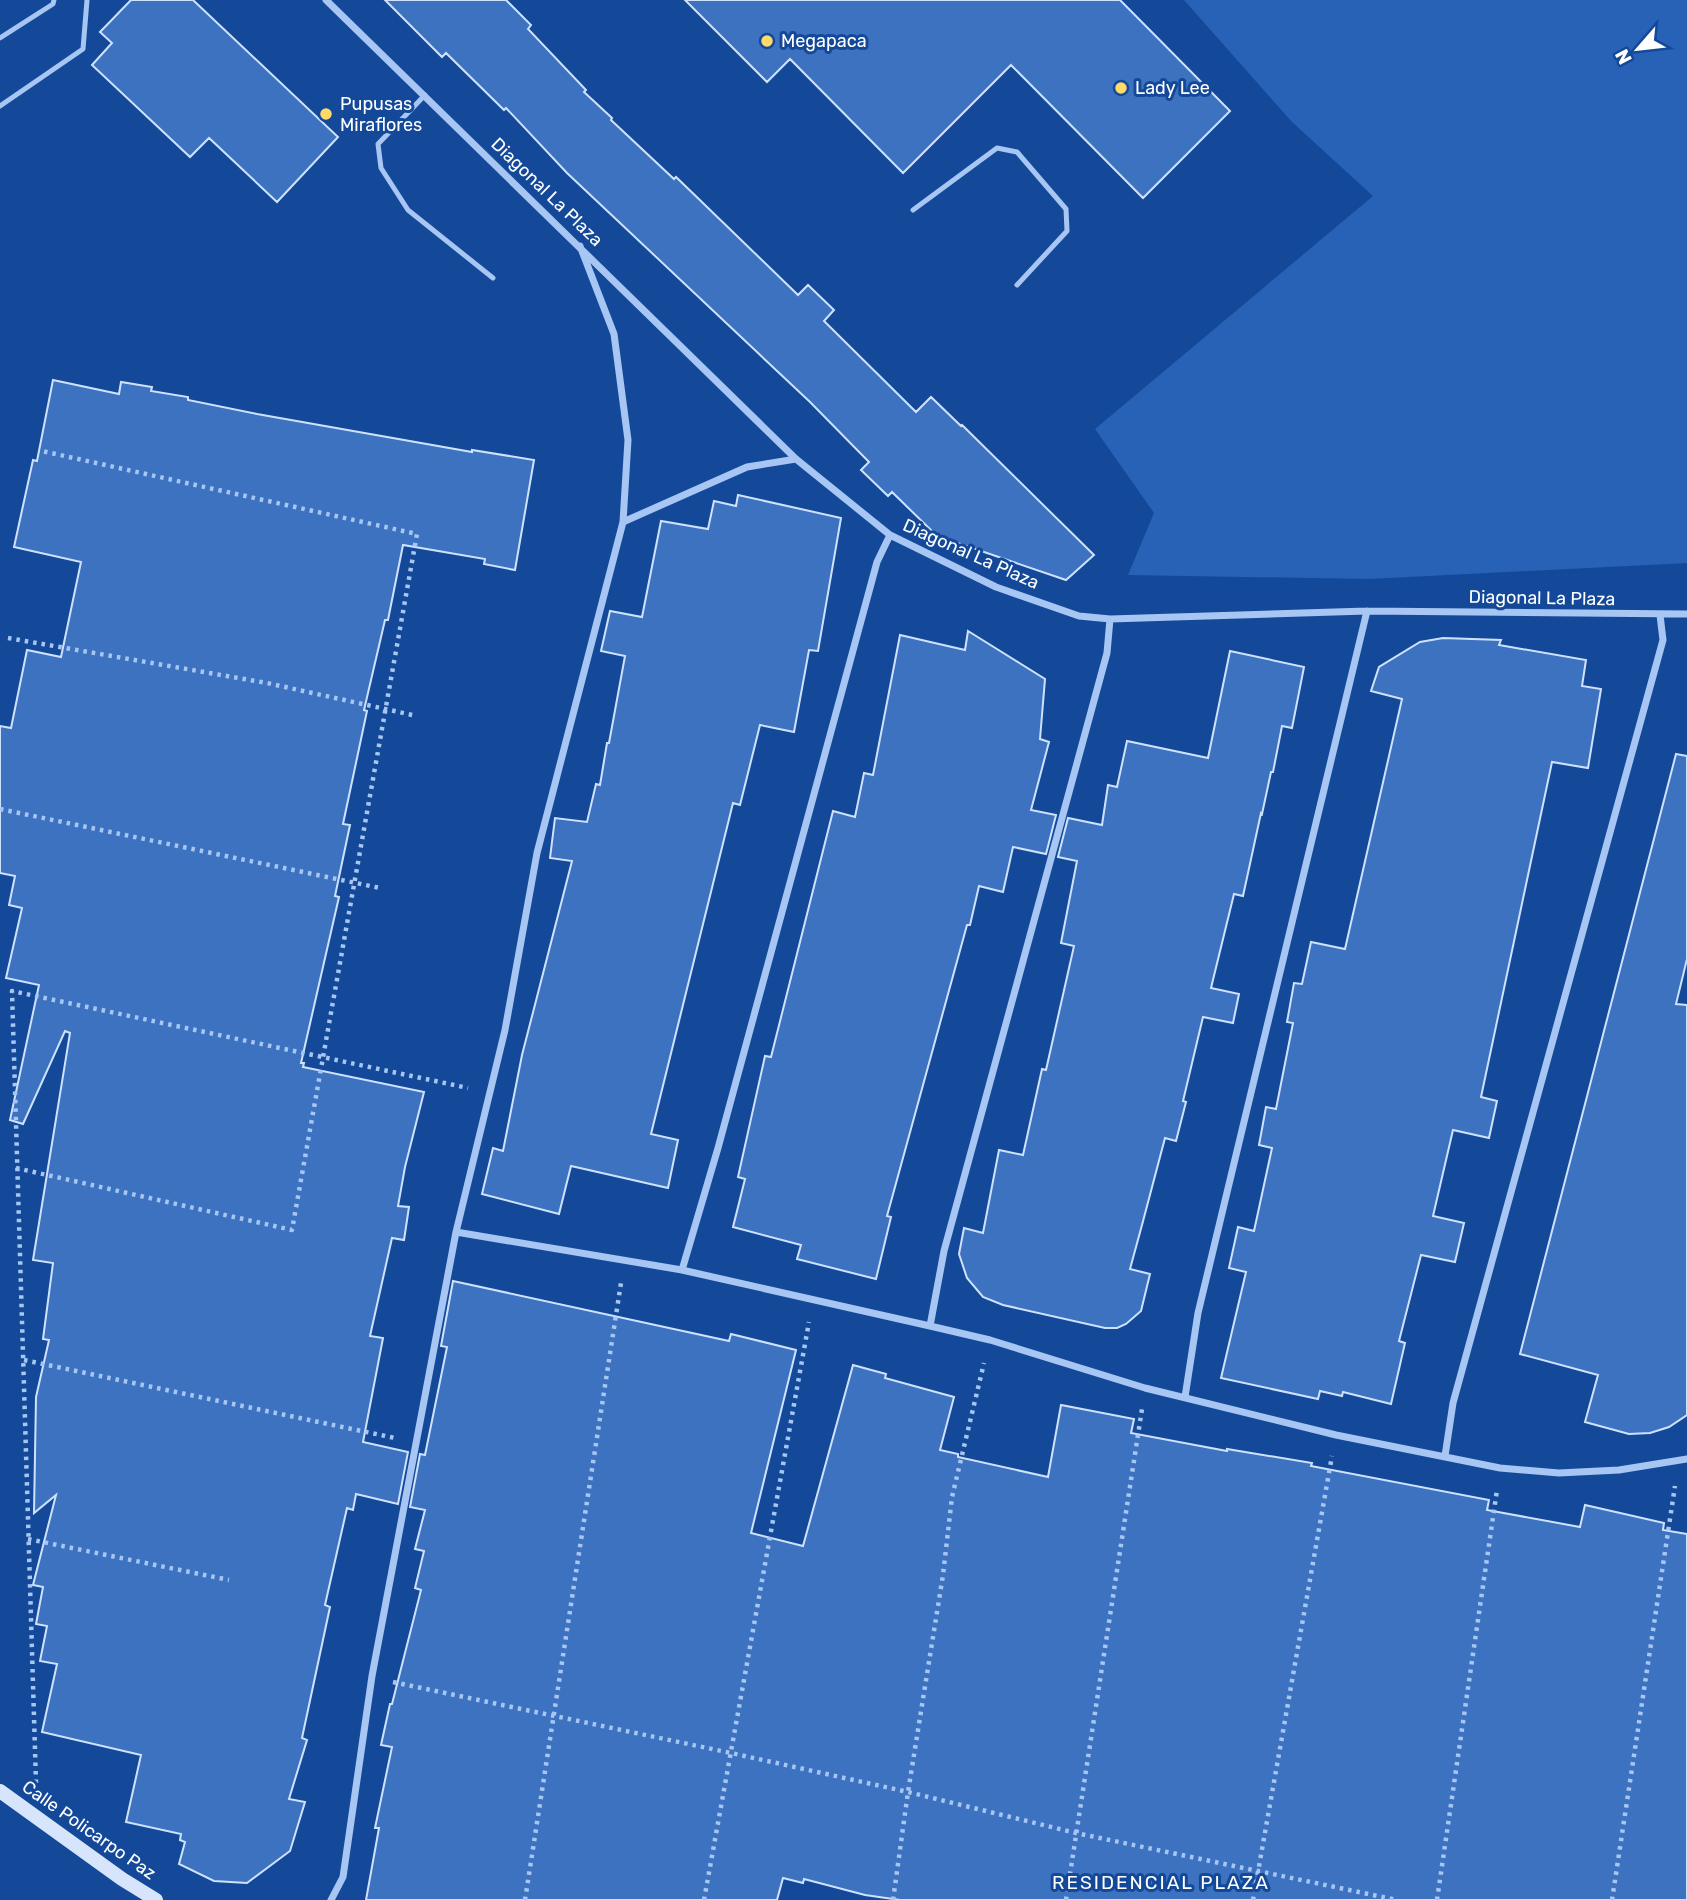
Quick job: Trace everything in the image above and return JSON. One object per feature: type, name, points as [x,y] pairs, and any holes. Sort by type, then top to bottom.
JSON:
[{"type":"street","name":"Diagonal La Plaza","points":[[326,0],[796,459],[890,535],[996,587],[1079,616],[1110,619],[1367,611],[1687,614]]},
{"type":"street","points":[[331,1900],[343,1877],[372,1676],[456,1232],[505,1030],[537,853],[623,522],[628,440],[614,334],[580,246]]},
{"type":"street","points":[[623,522],[747,467],[796,459]]},
{"type":"street","points":[[682,1270],[718,1148],[877,562],[890,535]]},
{"type":"street","points":[[1185,1397],[1198,1313],[1367,611]]},
{"type":"street","points":[[1445,1456],[1453,1403],[1663,640],[1660,615]]},
{"type":"street","points":[[930,1326],[944,1251],[1107,653],[1110,619]]},
{"type":"street","points":[[456,1232],[682,1270],[930,1326],[990,1340],[1145,1388],[1336,1435],[1500,1468],[1559,1473],[1619,1470],[1683,1460]]},
{"type":"street","name":"Calle Policarpo Paz","points":[[0,1791],[122,1879],[156,1900]]},
{"type":"lane","points":[[0,38],[53,4],[54,0]]},
{"type":"lane","points":[[0,106],[83,49],[87,0]]},
{"type":"lane","points":[[425,95],[378,145],[381,168],[408,210],[493,278]]},
{"type":"lane","points":[[913,210],[997,148],[1017,152],[1066,209],[1067,231],[1017,285]]},
{"type":"path","points":[[16,1168],[292,1230],[417,534],[42,451]]},
{"type":"path","points":[[8,638],[267,683],[416,716]]},
{"type":"path","points":[[0,809],[380,888]]},
{"type":"path","points":[[37,1817],[12,992],[489,1093]]},
{"type":"path","points":[[525,1900],[625,1262]]},
{"type":"path","points":[[704,1900],[813,1300]]},
{"type":"path","points":[[893,1900],[943,1575],[952,1497],[990,1340]]},
{"type":"path","points":[[24,1360],[416,1442]]},
{"type":"path","points":[[1066,1900],[1145,1388]]},
{"type":"path","points":[[1253,1900],[1336,1435]]},
{"type":"path","points":[[1612,1900],[1683,1460]]},
{"type":"path","points":[[1437,1900],[1500,1468]]},
{"type":"path","points":[[27,1539],[229,1580]]},
{"type":"path","points":[[372,1676],[401,1685],[908,1792],[1076,1833],[1397,1900]]},
{"type":"shaded area","points":[[1184,0],[1687,0],[1687,563],[1369,579],[1128,575],[1154,513],[1095,429],[1373,196],[1292,122]]},
{"type":"building","points":[[131,0],[193,0],[338,137],[277,202],[209,138],[190,157],[92,65],[112,43],[100,32]]},
{"type":"building","points":[[385,0],[506,0],[531,25],[528,29],[611,120],[674,179],[676,177],[798,295],[808,285],[834,310],[824,321],[916,412],[931,397],[1094,555],[1066,580],[937,536],[892,492],[888,496],[861,470],[869,462],[810,402],[567,173],[506,108],[504,110],[446,53],[442,57]]},
{"type":"building","name":"Lady Lee","points":[[685,0],[1120,0],[1230,111],[1143,198],[1011,65],[903,173],[790,59],[767,82]]},
{"type":"building","points":[[53,380],[119,394],[121,382],[152,387],[151,391],[257,414],[472,452],[534,460],[515,570],[484,564],[485,559],[403,545],[388,620],[385,620],[364,710],[367,711],[343,824],[350,825],[335,896],[339,897],[301,1063],[304,1063],[303,1067],[424,1092],[398,1206],[409,1207],[404,1240],[392,1238],[370,1336],[383,1338],[363,1442],[408,1452],[398,1504],[356,1494],[353,1510],[347,1508],[325,1605],[330,1607],[302,1738],[307,1740],[289,1799],[305,1802],[290,1851],[247,1883],[214,1881],[179,1864],[185,1842],[180,1840],[181,1834],[126,1822],[141,1755],[42,1732],[57,1664],[40,1661],[47,1626],[36,1624],[43,1587],[33,1585],[56,1495],[34,1513],[36,1397],[49,1340],[43,1339],[53,1263],[33,1260],[70,1033],[65,1031],[23,1124],[10,1120],[39,985],[6,978],[22,908],[9,905],[15,876],[0,873],[0,726],[11,728],[27,650],[61,657],[81,562],[14,547],[33,460],[37,461]]},
{"type":"building","points":[[738,495],[841,518],[818,651],[809,650],[794,732],[760,725],[740,805],[733,803],[651,1134],[678,1140],[668,1188],[571,1166],[559,1214],[482,1194],[493,1148],[503,1151],[522,1055],[572,861],[550,858],[555,818],[587,822],[596,784],[600,785],[625,656],[601,651],[610,611],[642,617],[661,521],[708,529],[714,501],[736,506]]},
{"type":"building","points":[[968,631],[1045,679],[1040,739],[1049,742],[1031,810],[1056,815],[1046,854],[1013,847],[1003,892],[979,886],[887,1216],[891,1217],[876,1279],[797,1259],[801,1245],[733,1227],[745,1179],[738,1177],[765,1056],[771,1057],[833,811],[855,817],[864,773],[873,775],[900,635],[965,650]]},
{"type":"building","points":[[1443,638],[1501,640],[1499,645],[1586,660],[1582,686],[1601,689],[1588,768],[1552,762],[1481,1097],[1497,1101],[1489,1138],[1453,1130],[1433,1216],[1464,1223],[1455,1262],[1421,1255],[1399,1341],[1405,1343],[1391,1404],[1343,1392],[1342,1396],[1320,1391],[1318,1399],[1221,1378],[1246,1272],[1229,1268],[1238,1227],[1254,1231],[1272,1148],[1259,1145],[1266,1107],[1276,1109],[1293,1023],[1287,1022],[1294,983],[1302,984],[1311,942],[1345,949],[1402,699],[1371,691],[1379,667],[1420,642]]},
{"type":"building","points":[[1230,651],[1304,667],[1292,728],[1282,726],[1243,896],[1234,894],[1211,988],[1239,994],[1233,1023],[1203,1017],[1176,1141],[1165,1138],[1130,1269],[1150,1274],[1141,1311],[1126,1324],[1117,1328],[1105,1328],[1003,1305],[983,1297],[967,1278],[959,1254],[964,1228],[983,1233],[999,1150],[1023,1155],[1042,1069],[1046,1070],[1074,946],[1061,943],[1077,861],[1058,857],[1068,818],[1102,825],[1108,785],[1117,787],[1127,741],[1208,758]]},
{"type":"building","points":[[1676,754],[1687,756],[1687,959],[1676,1004],[1687,1005],[1687,1415],[1669,1427],[1650,1433],[1629,1434],[1585,1422],[1598,1375],[1520,1354]]},
{"type":"building","points":[[453,1281],[729,1341],[731,1334],[796,1350],[751,1533],[803,1546],[853,1365],[886,1374],[885,1378],[954,1397],[940,1450],[958,1454],[958,1457],[1048,1477],[1061,1405],[1134,1419],[1131,1433],[1312,1463],[1311,1466],[1489,1500],[1487,1510],[1580,1527],[1585,1505],[1664,1523],[1663,1530],[1687,1534],[1687,1900],[900,1900],[865,1895],[804,1879],[803,1883],[783,1878],[777,1900],[366,1900],[379,1828],[375,1828],[392,1747],[381,1745],[421,1590],[415,1588],[424,1551],[415,1549],[425,1510],[410,1507],[420,1454],[425,1455],[447,1347],[441,1346]]},
{"type":"place","name":"Megapaca","points":[[767,41]]},
{"type":"place","name":"Lady Lee","points":[[1121,88]]},
{"type":"place","name":"Pupusas Miraflores","points":[[326,114]]},
{"type":"district","name":"RESIDENCIAL PLAZA","points":[[1161,1882]]}]
